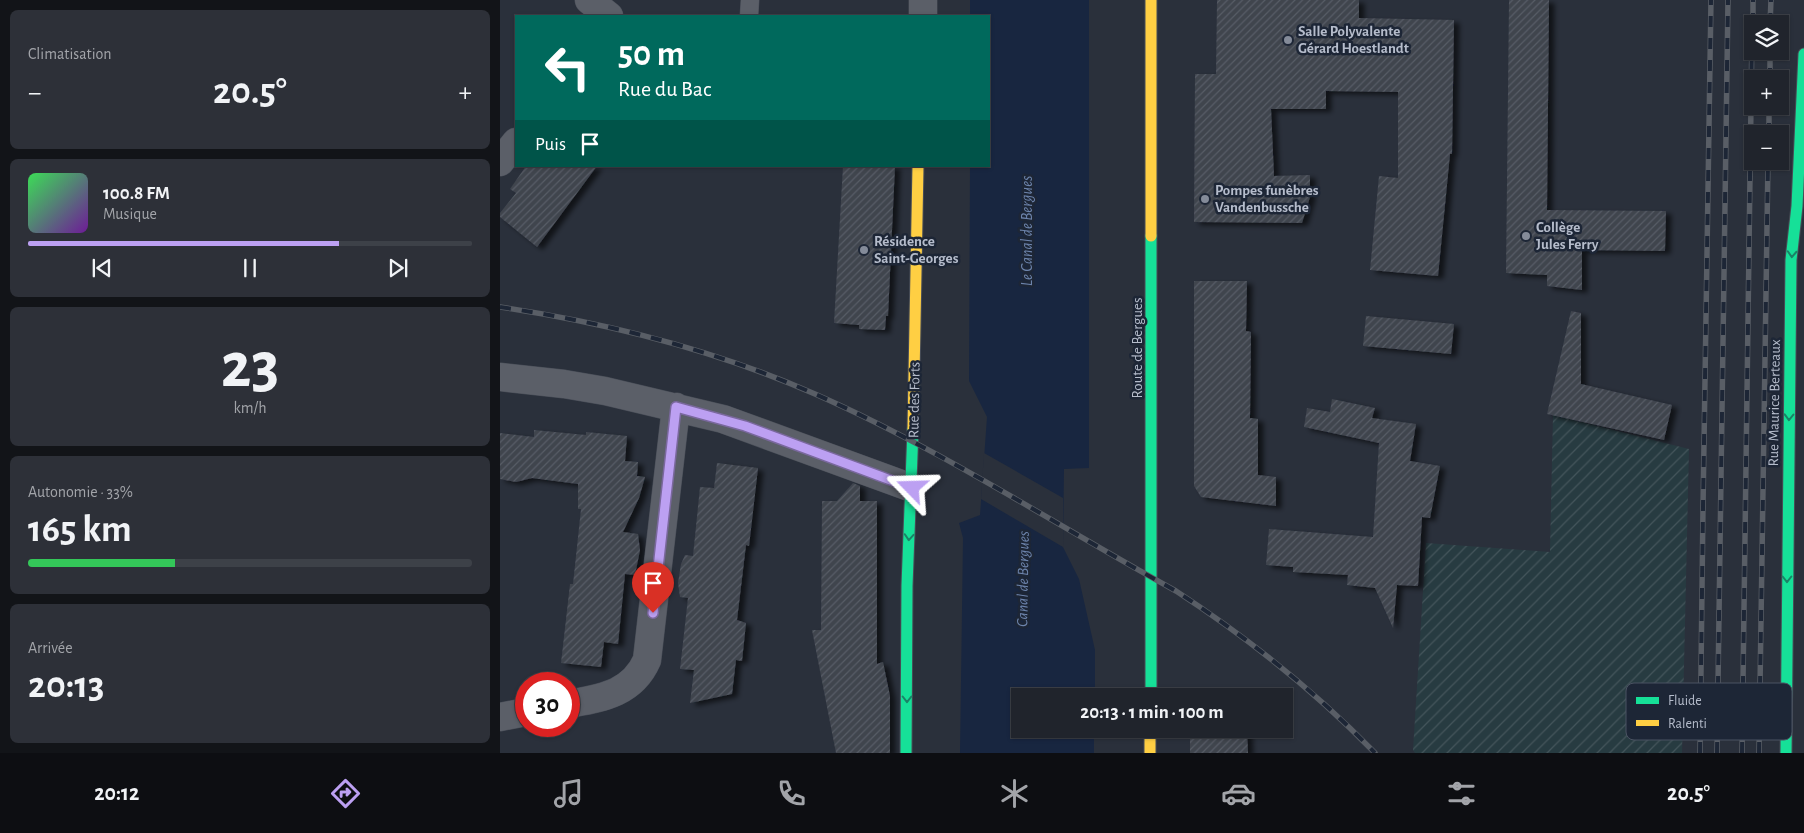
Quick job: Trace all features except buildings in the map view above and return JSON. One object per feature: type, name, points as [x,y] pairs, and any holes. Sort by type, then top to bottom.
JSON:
[{"type":"street","points":[[589,0],[607,15]]},
{"type":"street","points":[[923,0],[923,15]]},
{"type":"street","name":"Route de Bergues","points":[[1151,0],[1151,688]]},
{"type":"street","name":"Rue Maurice Berteaux","points":[[1787,683],[1791,269],[1792,246],[1801,210],[1804,54]]},
{"type":"street","points":[[500,162],[515,143]]},
{"type":"street","name":"Rue des Forts","points":[[906,753],[907,586],[912,488],[918,167]]},
{"type":"street","points":[[500,377],[581,387],[676,407],[745,426],[912,488]]},
{"type":"street","points":[[580,701],[616,692],[636,678],[642,670],[649,650],[676,407]]},
{"type":"street","points":[[500,717],[515,714]]},
{"type":"street","points":[[1150,738],[1150,753]]},
{"type":"street","name":"Rue Maurice Berteaux","points":[[1786,740],[1786,753]]},
{"type":"lane","points":[[749,15],[750,0]]},
{"type":"shaded area","points":[[1553,415],[1689,449],[1684,683],[1626,683],[1626,740],[1682,740],[1682,753],[1415,753],[1413,750],[1426,543],[1550,552]]},
{"type":"water","points":[[970,0],[1089,0],[1089,468],[1064,469],[1063,547],[1079,579],[1095,650],[1095,688],[1011,688],[1011,738],[1094,738],[1094,753],[960,753],[963,538],[959,523],[980,515],[987,417],[969,381],[970,167],[990,167],[990,15],[970,15]]},
{"type":"pier","points":[[984,453],[1063,498],[1063,547],[981,499]]},
{"type":"railway","points":[[1701,683],[1711,0]]},
{"type":"railway","points":[[1718,683],[1728,0]]},
{"type":"railway","points":[[1753,0],[1753,15]]},
{"type":"railway","points":[[1770,15],[1771,0]]},
{"type":"railway","points":[[1743,683],[1752,60]]},
{"type":"railway","points":[[1770,60],[1770,70]]},
{"type":"railway","points":[[1769,115],[1769,125]]},
{"type":"railway","points":[[1760,683],[1768,170]]},
{"type":"railway","points":[[500,307],[581,321],[700,351],[777,378],[815,394],[907,439],[997,488],[1176,591],[1203,609],[1280,666],[1329,708],[1375,753]]},
{"type":"railway","points":[[1700,740],[1700,753]]},
{"type":"railway","points":[[1717,740],[1717,753]]},
{"type":"railway","points":[[1742,740],[1742,753]]},
{"type":"railway","points":[[1759,740],[1759,753]]},
{"type":"traffic: fast","points":[[1787,683],[1791,260],[1797,206],[1804,54]]},
{"type":"traffic: fast","points":[[1151,236],[1151,688]]},
{"type":"traffic: fast","points":[[906,753],[907,586],[913,429]]},
{"type":"traffic: fast","points":[[1786,740],[1786,753]]},
{"type":"traffic: slow","points":[[1151,0],[1151,236]]},
{"type":"traffic: slow","points":[[913,429],[918,167]]},
{"type":"traffic: slow","points":[[1150,738],[1150,753]]},
{"type":"place","name":"Salle Polyvalente Gérard Hoestlandt","points":[[1288,40]]},
{"type":"place","name":"Pompes funèbres Vandenbussche","points":[[1205,199]]},
{"type":"place","name":"Collège Jules Ferry","points":[[1526,236]]},
{"type":"place","name":"Résidence Saint-Georges","points":[[864,250]]},
{"type":"route","points":[[653,613],[676,407],[745,426],[912,488]]},
{"type":"water label","name":"Le Canal de Bergues","points":[[1026,231]]},
{"type":"water label","name":"Canal de Bergues","points":[[1022,579]]}]
